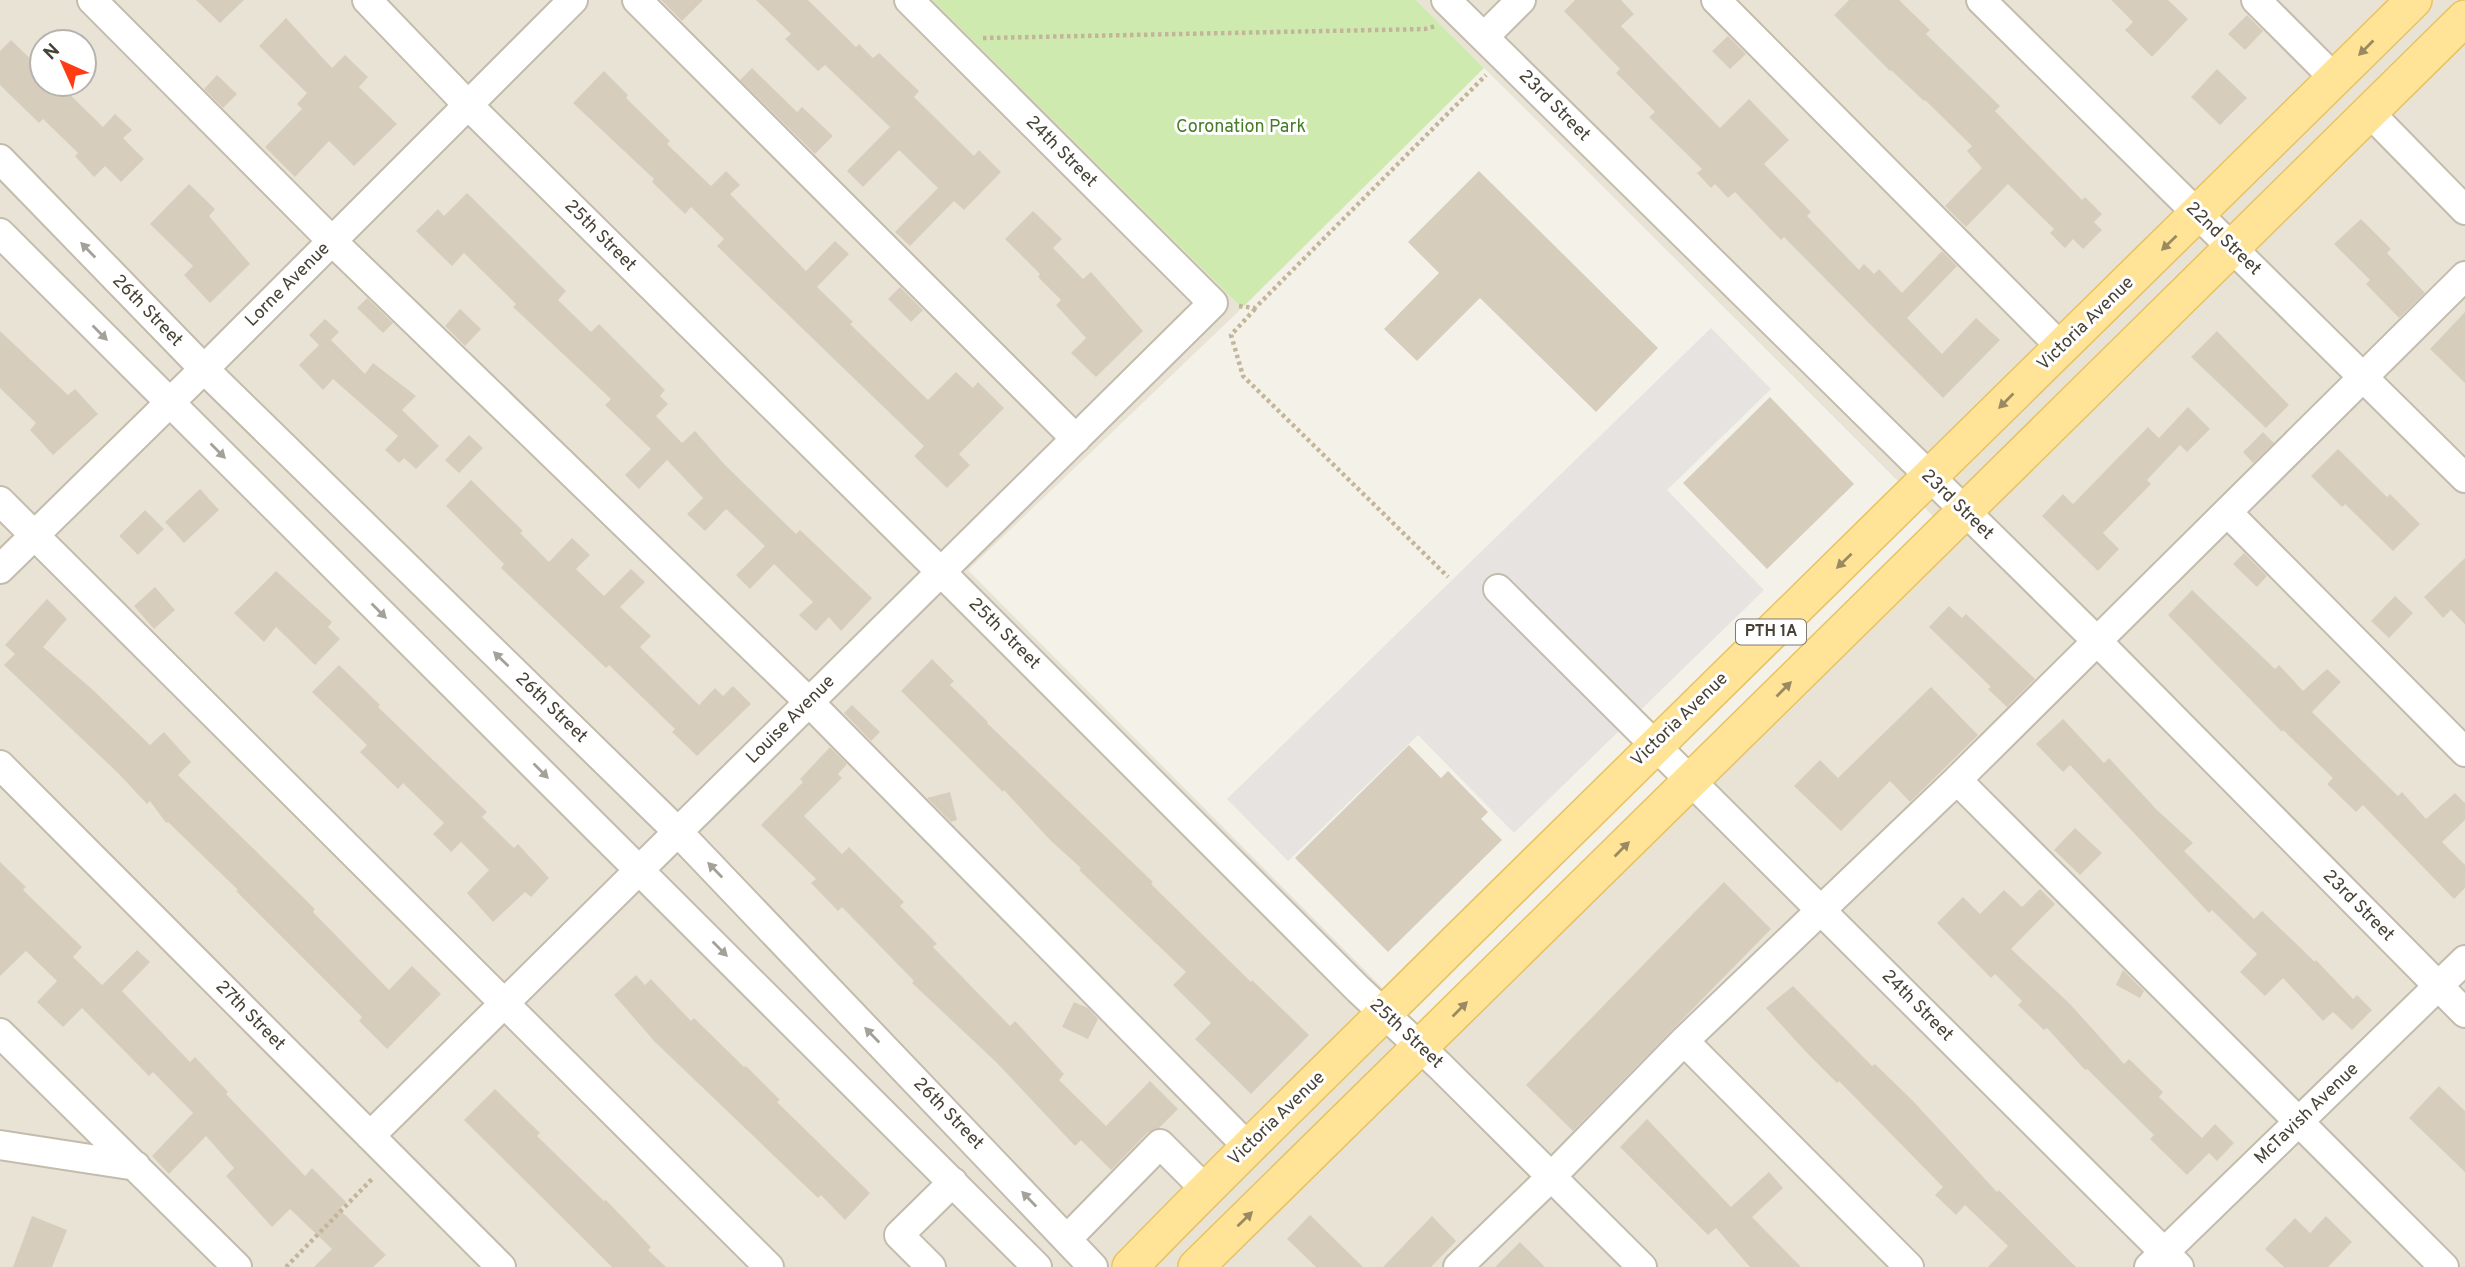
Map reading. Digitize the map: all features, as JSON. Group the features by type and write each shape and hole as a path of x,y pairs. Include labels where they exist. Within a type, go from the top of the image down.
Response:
{"main road":[{"name":"Victoria Avenue","path":"1130,1267 1205,1189 2414,0"},
{"name":"PTH 1A","path":"1196,1267 2465,18"}],"street":[{"path":"92,0 332,241 809,702 1248,1147"},
{"name":"25th Street","path":"367,0 467,104 1642,1267"},
{"name":"Lorne Avenue","path":"0,569 573,0"},
{"path":"637,0 1076,439"},
{"name":"24th Street","path":"909,0 1213,303"},
{"path":"1484,37 1521,0"},
{"path":"1716,0 2061,347"},
{"name":"22nd Street","path":"1981,0 2465,478"},
{"path":"2256,0 2335,79"},
{"name":"23rd Street","path":"1454,8 2097,642 2465,1013"},
{"path":"2369,112 2465,210"},
{"name":"26th Street","path":"0,159 204,369 678,832 1093,1267"},
{"path":"0,233 1037,1267"},
{"path":"1458,1267 1551,1177 1684,1041 1958,780 2465,276"},
{"name":"Louise Avenue","path":"370,1136 1213,303"},
{"path":"0,500 769,1267"},
{"path":"2228,512 2465,752"},
{"name":"24th Street","path":"1498,589 1820,911 2164,1262"},
{"name":"27th Street","path":"0,765 501,1267"},
{"path":"1958,780 2444,1267"},
{"name":"McTavish Avenue","path":"2164,1262 2299,1122 2465,960"},
{"path":"0,1032 237,1267"},
{"path":"1684,1041 1909,1267"},
{"path":"1067,1239 1160,1144 1205,1189"},
{"path":"0,1145 136,1166"},
{"path":"931,1267 900,1235 953,1182"}],"path":[{"path":"947,39 1425,29 1454,8"},
{"path":"1448,577 1243,376 1231,335 1504,57"},
{"path":"1213,303 1255,308"},
{"path":"286,1267 392,1159"}],"shaded area":[{"path":"0,0 932,0 1242,308 968,570 1439,1045 1954,537 1416,0 2465,0 2465,1267 0,1267"},
{"path":"1711,328 1771,389 1667,490 1764,590 1514,833 1418,735 1288,861 1227,799"}],"green space":[{"name":"Coronation Park","path":"932,0 1416,0 1484,68 1242,308"}],"building":[{"path":"196,0 244,0 220,23"},
{"path":"661,0 703,0 682,21"},
{"path":"756,0 808,0 856,47 859,44 873,58 879,53 919,91 914,97 974,156 979,150 1001,172 964,210 954,201 910,246 895,232 938,188 899,150 863,187 847,171 890,127 825,65 818,71 785,39 791,34"},
{"path":"1575,0 1621,0 1634,14 1621,26 1720,128 1749,99 1789,140 1764,164 1811,212 1807,216 1859,270 1864,264 1874,274 1879,269 1902,293 1942,251 1957,266 1907,318 1942,354 1976,318 2000,340 1943,398 1784,237 1781,240 1735,192 1728,198 1715,184 1711,188 1697,173 1702,169 1649,117 1655,112 1616,73 1620,69 1564,11"},
{"path":"1849,0 1899,0 1930,30 1926,34 2000,106 1995,111 2082,200 2085,197 2102,214 2094,222 2102,230 2083,249 2073,239 2065,248 2050,233 2054,229 2008,184 1966,227 1945,206 1982,168 1967,151 1972,146 1834,15"},
{"path":"2111,0 2168,0 2188,19 2152,57 2125,30 2133,22"},
{"path":"2247,15 2263,31 2245,50 2228,34"},
{"path":"286,18 332,68 345,55 368,77 359,87 397,124 354,166 329,141 295,177 265,147 302,109 297,104 307,93 259,46"},
{"path":"1728,36 1746,54 1730,69 1712,51"},
{"path":"11,40 28,56 28,98 73,98 103,127 115,114 132,130 123,138 144,159 121,182 105,166 94,177 75,156 78,153 43,119 39,123 0,85 0,51"},
{"path":"752,68 797,112 802,107 833,136 815,154 740,80"},
{"path":"2217,69 2247,98 2220,125 2191,97"},
{"path":"604,71 628,95 626,98 670,141 667,144 711,186 726,171 740,185 730,194 806,271 835,241 849,254 817,287 853,322 850,324 928,400 956,372 973,388 978,382 1004,408 959,454 970,465 947,488 914,456 924,446 717,246 724,239 691,207 685,214 652,182 654,179 573,103"},
{"path":"217,75 237,94 223,108 204,89"},
{"path":"1479,171 1658,348 1596,412 1480,298 1417,361 1384,329 1439,273 1408,242"},
{"path":"189,184 215,209 209,216 250,264 210,303 184,275 193,266 150,224"},
{"path":"467,193 566,291 558,300 591,332 599,324 665,390 660,396 668,404 656,416 682,443 695,431 724,464 796,534 800,530 872,598 841,631 829,617 816,631 799,615 813,602 774,564 750,589 736,575 765,546 726,509 705,531 687,514 703,498 667,460 639,489 625,475 651,449 605,405 611,399 513,307 516,304 464,253 452,266 416,231 438,209 444,216"},
{"path":"1033,211 1062,239 1053,248 1083,279 1091,272 1143,331 1096,377 1071,353 1086,338 1056,305 1061,300 1038,277 1040,274 1005,239"},
{"path":"2361,219 2391,249 2387,253 2425,293 2399,318 2366,284 2370,280 2334,244"},
{"path":"900,287 923,310 911,322 888,299"},
{"path":"367,298 393,323 383,333 357,308"},
{"path":"460,309 481,329 465,346 445,326"},
{"path":"2465,312 2465,383 2430,349"},
{"path":"325,319 339,332 331,340 365,374 373,363 416,396 402,410 439,446 416,469 404,458 399,463 385,450 398,436 333,379 323,390 299,365 319,345 309,335"},
{"path":"0,331 68,395 75,389 98,414 53,455 30,430 36,423 0,388"},
{"path":"2217,331 2289,405 2266,428 2191,357"},
{"path":"1770,397 1854,484 1767,569 1683,483"},
{"path":"2188,407 2210,429 2187,452 2180,445 2147,480 2151,484 2103,533 2119,549 2098,571 2042,516 2063,494 2073,504 2148,427 2159,438"},
{"path":"2263,432 2274,443 2253,463 2243,452"},
{"path":"469,435 483,448 459,473 445,460"},
{"path":"2338,449 2387,497 2390,494 2420,524 2393,551 2345,504 2342,507 2311,476"},
{"path":"471,480 523,531 520,533 549,562 572,538 590,555 576,569 604,596 631,569 645,582 620,607 651,636 640,647 699,705 715,688 723,696 733,686 751,704 697,756 672,732 675,729 609,665 606,668 501,568 504,564 446,506"},
{"path":"200,489 219,510 184,543 165,522"},
{"path":"145,510 164,529 138,555 119,536"},
{"path":"2244,553 2267,576 2257,587 2233,564"},
{"path":"2465,558 2465,624 2451,610 2443,618 2424,597"},
{"path":"276,571 332,622 328,627 340,639 315,665 276,627 264,642 234,613"},
{"path":"155,587 175,610 154,629 134,606"},
{"path":"2192,590 2275,669 2279,665 2303,691 2327,669 2341,682 2312,712 2398,796 2402,792 2426,819 2455,793 2465,803 2465,820 2442,842 2465,865 2465,888 2454,899 2363,805 2356,812 2327,784 2333,778 2283,730 2282,732 2168,615"},
{"path":"2395,596 2413,613 2389,638 2371,621"},
{"path":"47,599 67,619 43,647 150,745 164,732 191,762 178,775 315,909 313,912 389,990 412,966 441,994 387,1049 359,1021 362,1017 236,891 238,890 166,823 150,801 147,804 4,665 15,654 5,645"},
{"path":"1949,606 1962,618 1966,614 2035,679 2007,707 1988,689 1991,687 1929,627"},
{"path":"932,659 954,681 950,685 987,723 1153,882 1151,884 1251,982 1252,980 1309,1035 1251,1094 1195,1039 1211,1023 1173,985 1186,972 1079,870 1081,868 1051,841 1004,790 1003,792 901,691"},
{"path":"339,665 380,705 378,707 487,812 482,817 514,848 518,844 549,878 531,897 525,892 493,922 467,893 489,870 461,842 451,852 433,834 444,823 403,783 398,789 360,752 367,745 312,692"},
{"path":"1931,687 1978,735 1910,802 1890,781 1841,831 1794,786 1820,760 1838,778"},
{"path":"852,705 880,732 871,741 844,713"},
{"path":"2063,719 2104,763 2109,758 2157,810 2193,843 2184,851 2254,919 2262,911 2315,962 2316,960 2353,999 2357,995 2372,1010 2352,1030 2333,1012 2323,1021 2283,978 2265,996 2240,972 2257,954 2212,910 2209,913 2070,765 2063,772 2036,744"},
{"path":"1409,745 1441,778 1448,771 1488,812 1481,819 1502,840 1388,952 1295,858"},
{"path":"830,747 847,764 838,774 842,778 804,816 842,854 849,847 904,902 900,906 937,944 933,947 1010,1026 1015,1021 1064,1074 1059,1080 1106,1126 1150,1081 1178,1109 1159,1128 1148,1132 1111,1170 1081,1140 1075,1146 997,1063 912,983 914,981 842,907 838,911 811,883 816,879 761,825 803,782 800,779"},
{"path":"950,792 957,820 951,822 927,798"},
{"path":"2075,828 2102,853 2080,875 2054,850"},
{"path":"0,862 26,887 23,890 82,947 73,957 102,985 137,950 150,962 122,991 190,1062 195,1057 228,1092 226,1094 305,1176 312,1168 346,1202 339,1209 386,1255 373,1267 314,1267 332,1249 290,1209 272,1227 226,1176 234,1168 206,1136 169,1174 152,1156 193,1113 153,1072 149,1076 82,1008 63,1027 37,1002 57,981 26,951 0,976"},
{"path":"1724,882 1771,929 1573,1131 1526,1085"},
{"path":"2040,889 2055,904 2011,949 2070,1004 2124,1064 2129,1059 2163,1092 2159,1097 2202,1138 2215,1124 2234,1143 2217,1161 2209,1153 2187,1175 2150,1139 2154,1135 2085,1070 2047,1028 2044,1030 2018,1005 2022,1001 1995,974 1991,978 1937,923 1963,897 1980,914 2004,890 2022,907"},
{"path":"2123,970 2144,991 2140,998 2116,985"},
{"path":"636,975 645,985 651,979 691,1021 694,1018 746,1066 780,1100 777,1102 870,1193 845,1220 821,1195 818,1198 655,1042 614,995"},
{"path":"1793,986 1872,1066 1875,1064 1913,1101 1997,1192 1999,1190 2076,1267 1988,1267 2008,1246 1965,1205 1956,1215 1935,1195 1943,1187 1839,1081 1837,1083 1806,1052 1766,1008"},
{"path":"1074,1002 1088,1008 1098,1019 1088,1039 1062,1027"},
{"path":"2439,1086 2465,1111 2465,1172 2409,1118"},
{"path":"495,1089 540,1133 537,1136 606,1200 651,1247 648,1250 666,1267 612,1267 464,1120"},
{"path":"1647,1119 1731,1207 1769,1172 1783,1188 1752,1217 1801,1267 1750,1267 1716,1228 1708,1235 1620,1147"},
{"path":"1310,1215 1363,1267 1316,1267 1287,1239"},
{"path":"32,1216 67,1230 52,1267 13,1267"},
{"path":"1432,1216 1456,1241 1431,1267 1383,1267"},
{"path":"2326,1216 2352,1242 2328,1267 2284,1267 2265,1249 2295,1218 2310,1233"},
{"path":"1520,1242 1545,1267 1495,1267"}]}
